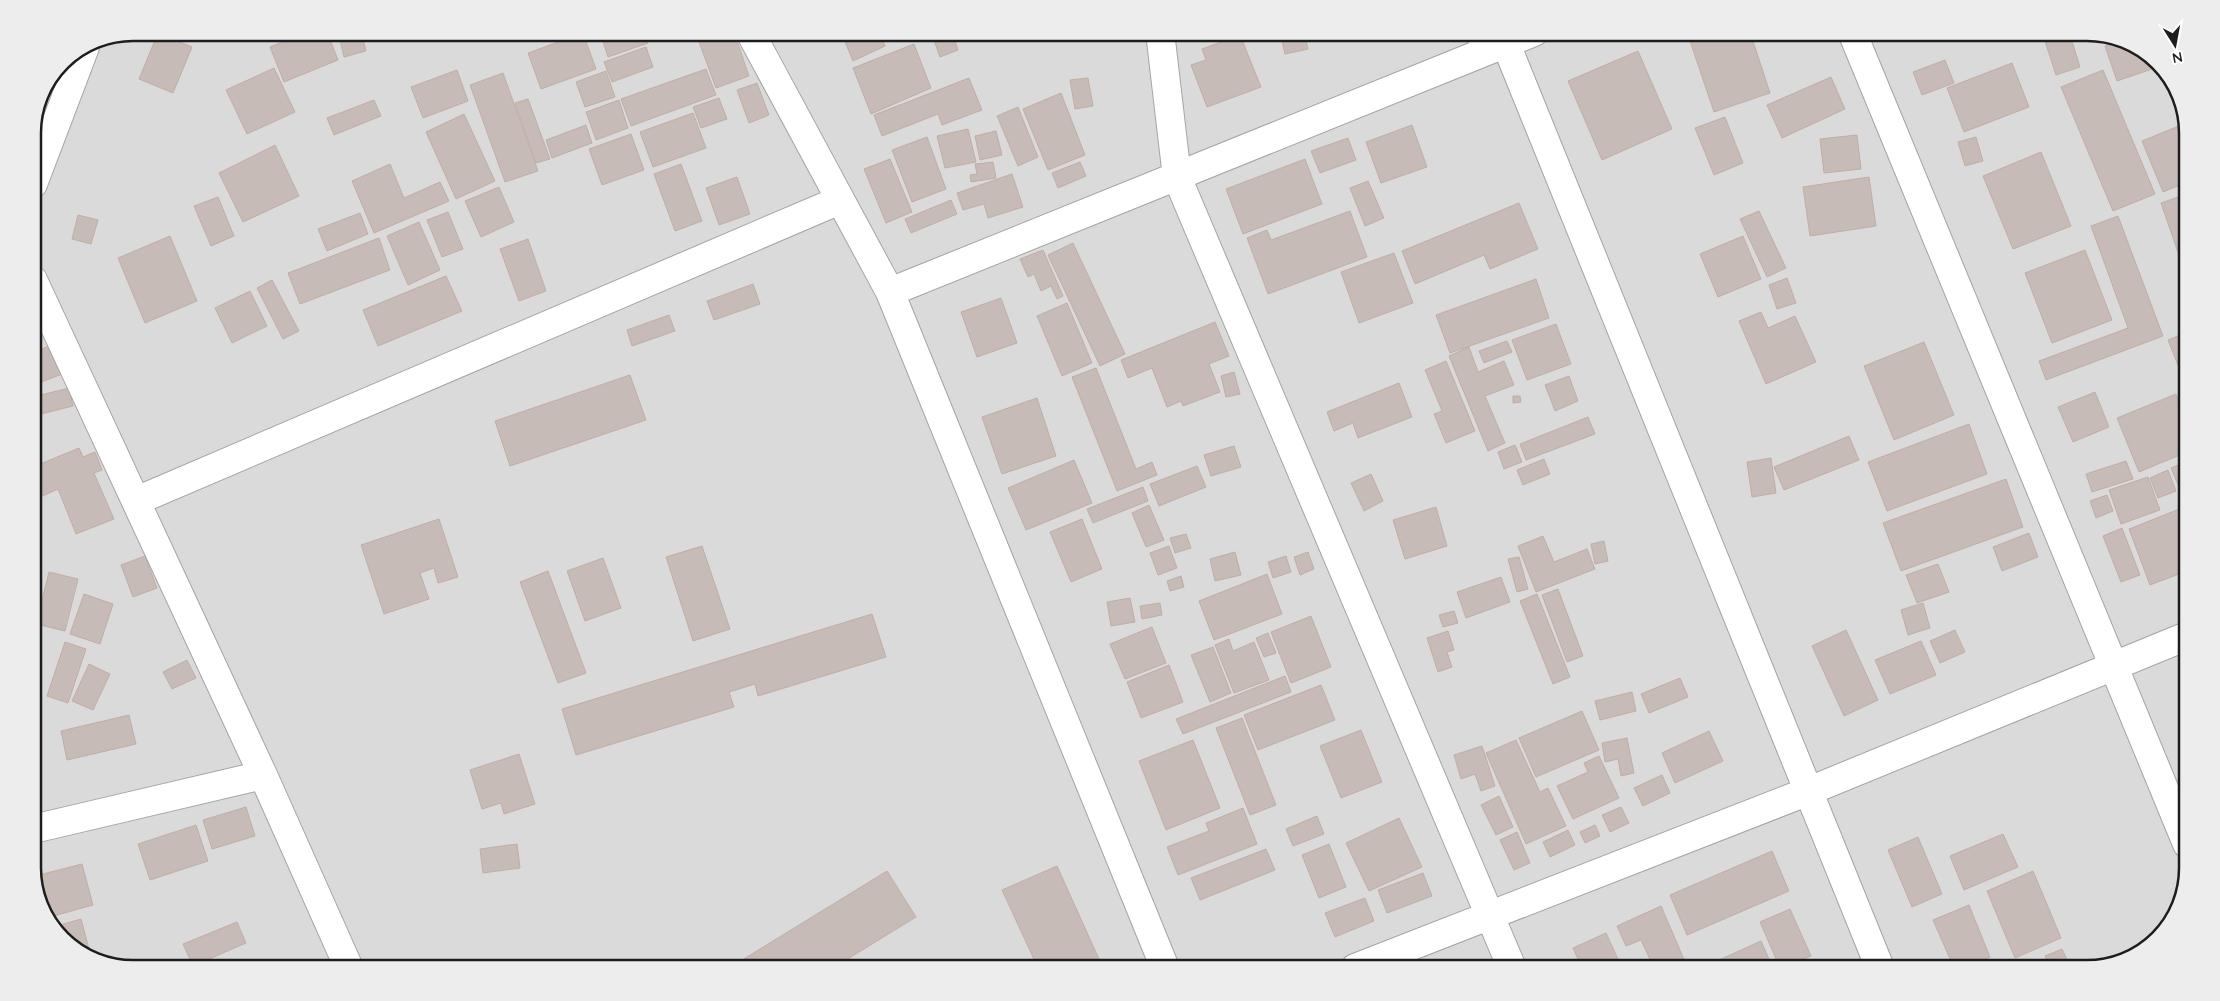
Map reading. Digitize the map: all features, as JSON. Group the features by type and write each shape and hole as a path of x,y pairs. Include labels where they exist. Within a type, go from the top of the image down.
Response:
{"street":[{"path":"755,41 890,292 1162,960"},
{"path":"1161,41 1178,177 1509,960"},
{"path":"1499,41 1506,44 1877,960"},
{"path":"890,292 1513,41"},
{"path":"1856,41 2179,822"},
{"path":"41,163 81,58"},
{"path":"136,501 840,200"},
{"path":"41,297 263,776 345,960"},
{"path":"1376,960 1492,917 1809,791 2179,639"},
{"path":"41,827 263,776"}],"shaded area":[{"path":"133,41 2087,41 2111,44 2122,48 2143,60 2150,67 2150,70 2153,70 2163,82 2174,104 2179,127 2179,868 2176,892 2172,903 2156,928 2138,944 2111,957 2087,960 133,960 109,957 98,953 73,937 57,919 46,897 41,874 41,127 48,98 60,77 77,60 109,44"}],"building":[{"path":"155,41 177,41 192,47 173,93 139,79"},
{"path":"284,41 331,41 338,60 284,82 270,47"},
{"path":"340,41 363,41 366,51 344,57"},
{"path":"561,41 586,41 596,69 541,89 528,53"},
{"path":"603,41 647,41 648,43 608,57"},
{"path":"737,41 749,76 716,88 699,42"},
{"path":"845,41 883,41 885,46 853,61"},
{"path":"934,41 955,41 958,50 940,57"},
{"path":"1224,41 1242,41 1261,87 1207,107 1191,65 1206,60 1202,49"},
{"path":"1282,41 1306,41 1308,49 1285,54"},
{"path":"1690,41 1753,41 1770,93 1714,112"},
{"path":"2045,41 2072,41 2080,67 2056,75"},
{"path":"914,44 931,88 871,114 853,68"},
{"path":"2111,44 2133,54 2150,67 2150,70 2117,81 2105,46"},
{"path":"646,47 653,67 612,82 604,62"},
{"path":"1638,51 1672,129 1602,160 1568,81"},
{"path":"1945,60 1954,83 1922,95 1913,72"},
{"path":"2012,63 2029,107 1964,132 1947,88"},
{"path":"274,68 295,112 247,134 226,90"},
{"path":"706,69 716,95 631,126 621,99"},
{"path":"457,70 468,101 423,118 411,87"},
{"path":"2103,70 2155,194 2113,211 2061,87"},
{"path":"606,71 615,97 585,107 576,82"},
{"path":"503,73 538,171 505,182 470,85"},
{"path":"1831,77 1845,109 1782,138 1767,105"},
{"path":"969,78 982,110 942,125 938,114 882,136 874,115"},
{"path":"1088,78 1093,106 1075,109 1070,80"},
{"path":"757,83 769,115 749,123 737,90"},
{"path":"1061,93 1085,155 1048,170 1023,109"},
{"path":"719,98 727,119 701,128 693,107"},
{"path":"528,99 550,159 536,163 515,103"},
{"path":"374,100 381,116 334,135 327,118"},
{"path":"619,100 628,128 596,140 586,112"},
{"path":"1018,107 1038,157 1018,166 997,116"},
{"path":"693,113 706,148 653,167 640,132"},
{"path":"464,114 495,181 456,199 426,132"},
{"path":"1725,117 1743,163 1714,175 1695,128"},
{"path":"586,125 592,143 552,158 546,140"},
{"path":"1412,125 1427,167 1381,183 1366,142"},
{"path":"2179,126 2179,185 2163,192 2142,141"},
{"path":"968,129 976,162 945,168 937,136"},
{"path":"996,131 1002,155 980,160 975,136"},
{"path":"631,134 644,170 602,185 589,149"},
{"path":"1857,135 1861,169 1824,173 1820,139"},
{"path":"927,137 946,189 912,202 892,150"},
{"path":"1976,137 1983,161 1965,166 1958,142"},
{"path":"1348,138 1356,160 1320,173 1311,151"},
{"path":"275,145 299,196 243,222 219,173"},
{"path":"2041,152 2071,226 2013,249 1983,176"},
{"path":"890,159 912,212 886,223 864,169"},
{"path":"1305,159 1322,204 1243,234 1226,189"},
{"path":"993,162 996,178 971,182 970,175 977,174 975,164"},
{"path":"1080,162 1086,176 1058,188 1052,173"},
{"path":"390,164 404,198 440,182 449,201 374,233 352,181"},
{"path":"681,164 702,221 675,231 654,174"},
{"path":"1012,174 1023,207 988,218 984,204 963,210 957,193"},
{"path":"737,177 750,214 719,225 706,188"},
{"path":"1869,177 1876,226 1810,236 1803,187"},
{"path":"1368,181 1384,218 1365,226 1350,188"},
{"path":"499,187 514,222 481,237 465,201"},
{"path":"218,197 234,236 211,246 194,206"},
{"path":"2179,197 2179,255 2161,203"},
{"path":"951,200 957,214 911,233 905,219"},
{"path":"1519,203 1538,249 1490,269 1484,255 1415,284 1402,251"},
{"path":"1350,211 1367,257 1268,294 1247,238 1267,230 1271,240"},
{"path":"1759,211 1786,268 1767,277 1740,219"},
{"path":"448,212 463,249 442,257 427,220"},
{"path":"360,213 368,234 327,251 318,229"},
{"path":"78,215 98,220 91,244 72,239"},
{"path":"2118,216 2163,336 2046,380 2039,361 2128,328 2091,226"},
{"path":"419,222 440,270 408,285 387,236"},
{"path":"170,236 197,301 145,323 118,258"},
{"path":"1743,236 1761,279 1718,297 1700,254"},
{"path":"379,238 390,270 300,304 288,273"},
{"path":"528,239 546,291 519,301 500,249"},
{"path":"1073,243 1125,354 1100,366 1048,255"},
{"path":"1043,250 1063,296 1057,299 1051,286 1041,291 1034,274 1028,277 1020,259"},
{"path":"2085,250 2112,320 2052,343 2025,273"},
{"path":"1394,253 1413,303 1359,323 1341,272"},
{"path":"446,276 462,311 378,346 363,310"},
{"path":"1787,278 1796,303 1777,309 1769,285"},
{"path":"1536,279 1549,318 1450,353 1436,315"},
{"path":"272,280 299,331 283,339 257,288"},
{"path":"753,284 760,304 714,320 707,301"},
{"path":"250,291 267,326 232,343 215,308"},
{"path":"1001,298 1017,343 977,357 961,312"},
{"path":"1067,303 1092,363 1062,376 1037,316"},
{"path":"1761,312 1768,328 1795,316 1816,362 1766,384 1739,321"},
{"path":"669,315 675,331 632,346 627,330"},
{"path":"1215,322 1229,356 1209,364 1220,392 1183,406 1181,401 1167,407 1152,368 1128,378 1121,360"},
{"path":"1556,324 1571,364 1527,380 1512,340"},
{"path":"2179,335 2179,368 2168,340"},
{"path":"1507,341 1512,352 1484,363 1479,351"},
{"path":"1924,342 1954,415 1894,440 1864,366"},
{"path":"53,344 65,373 41,382 41,349"},
{"path":"1469,347 1478,372 1504,361 1514,385 1485,396 1505,443 1488,451 1449,356"},
{"path":"1446,361 1475,431 1446,443 1434,414 1442,411 1425,370"},
{"path":"1096,368 1136,469 1152,462 1157,475 1117,491 1072,377"},
{"path":"1234,372 1240,394 1226,397 1221,376"},
{"path":"630,375 646,420 510,466 495,421"},
{"path":"1569,376 1578,401 1555,411 1545,385"},
{"path":"1399,383 1412,417 1358,438 1353,423 1334,431 1327,412"},
{"path":"69,388 73,406 41,414 41,395"},
{"path":"2095,392 2109,427 2073,442 2058,407"},
{"path":"2176,394 2179,402 2179,455 2139,472 2117,418"},
{"path":"1513,396 1520,396 1521,402 1513,403"},
{"path":"1037,398 1056,456 1002,474 982,417"},
{"path":"1588,417 1595,434 1526,460 1520,444"},
{"path":"1969,424 1987,474 1887,511 1868,462"},
{"path":"1849,436 1859,460 1784,490 1774,467"},
{"path":"1515,445 1522,462 1504,469 1498,452"},
{"path":"1234,446 1241,467 1211,476 1204,455"},
{"path":"79,448 83,457 95,452 102,470 94,473 114,519 76,534 58,489 41,497 41,464"},
{"path":"1771,458 1776,493 1752,497 1747,462"},
{"path":"1544,459 1550,474 1523,485 1517,470"},
{"path":"1074,460 1092,503 1026,530 1008,488"},
{"path":"2126,461 2133,479 2092,492 2086,474"},
{"path":"2179,464 2179,487 2171,468"},
{"path":"1197,466 1206,487 1159,506 1150,484"},
{"path":"2168,470 2176,491 2158,498 2150,478"},
{"path":"1371,474 1383,501 1364,511 1351,483"},
{"path":"2148,477 2160,510 2121,524 2109,490"},
{"path":"2006,479 2023,527 1901,571 1883,523"},
{"path":"1143,487 1148,501 1093,523 1087,509"},
{"path":"2107,495 2113,511 2096,518 2090,501"},
{"path":"1149,505 1164,540 1146,547 1132,513"},
{"path":"1436,507 1447,546 1405,559 1393,520"},
{"path":"2179,509 2179,574 2150,585 2129,529"},
{"path":"439,519 458,577 438,583 434,568 420,573 429,599 384,614 361,545"},
{"path":"1082,519 1102,569 1071,582 1050,532"},
{"path":"2122,528 2140,575 2121,582 2103,536"},
{"path":"2029,533 2038,557 2002,571 1993,547"},
{"path":"1186,534 1191,548 1175,553 1170,538"},
{"path":"1543,536 1554,562 1587,549 1595,569 1536,592 1518,546"},
{"path":"1604,541 1608,561 1595,564 1591,544"},
{"path":"702,546 730,629 693,641 666,557"},
{"path":"1169,546 1177,568 1158,575 1150,553"},
{"path":"1235,552 1241,575 1215,581 1210,559"},
{"path":"1308,552 1314,569 1300,575 1294,557"},
{"path":"145,556 157,588 133,597 121,565"},
{"path":"1286,556 1291,572 1273,578 1268,562"},
{"path":"1519,557 1528,589 1517,592 1508,559"},
{"path":"603,558 621,608 585,621 567,571"},
{"path":"1938,564 1949,592 1917,603 1906,575"},
{"path":"548,571 586,673 558,683 520,582"},
{"path":"49,572 78,579 65,631 41,625 41,604"},
{"path":"1267,574 1282,614 1214,640 1199,601"},
{"path":"1181,576 1184,587 1170,591 1167,581"},
{"path":"1501,577 1510,602 1466,618 1457,592"},
{"path":"1558,589 1583,656 1567,662 1542,595"},
{"path":"84,594 113,604 100,644 70,634"},
{"path":"1537,594 1570,677 1553,684 1520,601"},
{"path":"1130,598 1135,622 1111,626 1107,602"},
{"path":"1160,603 1162,615 1142,619 1140,606"},
{"path":"1923,603 1930,628 1908,635 1901,610"},
{"path":"1454,611 1458,623 1443,627 1439,615"},
{"path":"872,614 886,657 758,696 755,684 729,692 734,707 576,755 562,709"},
{"path":"1311,616 1331,667 1291,683 1271,632"},
{"path":"1152,627 1166,663 1125,679 1110,644"},
{"path":"1846,630 1878,700 1844,716 1812,646"},
{"path":"1955,630 1965,652 1940,663 1930,641"},
{"path":"1448,631 1454,650 1447,652 1452,667 1438,672 1427,638"},
{"path":"1268,633 1276,653 1264,657 1256,638"},
{"path":"1229,639 1233,651 1254,642 1269,680 1234,693 1215,645"},
{"path":"1921,641 1936,675 1890,694 1875,660"},
{"path":"65,642 86,649 68,703 47,696"},
{"path":"1213,647 1231,693 1210,702 1191,655"},
{"path":"187,660 196,678 172,689 163,672"},
{"path":"89,664 110,674 93,710 72,701"},
{"path":"1169,665 1183,702 1141,718 1127,682"},
{"path":"1285,676 1291,692 1183,734 1176,719"},
{"path":"1680,678 1688,697 1649,713 1641,694"},
{"path":"1321,685 1335,720 1258,750 1244,715"},
{"path":"1632,692 1636,711 1600,720 1595,701"},
{"path":"1582,711 1599,750 1536,777 1519,738"},
{"path":"129,715 136,744 67,760 61,731"},
{"path":"1242,718 1276,805 1250,815 1216,728"},
{"path":"1361,730 1382,782 1341,798 1320,746"},
{"path":"1709,731 1723,761 1675,783 1662,753"},
{"path":"1627,738 1634,773 1621,776 1618,759 1605,762 1602,743"},
{"path":"1193,740 1220,808 1166,830 1139,761"},
{"path":"1516,740 1540,792 1548,788 1566,826 1526,844 1486,753"},
{"path":"1482,746 1495,786 1481,791 1475,774 1461,779 1454,755"},
{"path":"519,754 535,804 504,814 501,803 482,809 470,770"},
{"path":"1599,756 1619,798 1573,819 1557,786 1588,772 1584,763"},
{"path":"1662,775 1670,793 1643,806 1634,788"},
{"path":"1499,796 1513,827 1496,835 1481,805"},
{"path":"246,807 255,836 212,849 203,820"},
{"path":"1621,807 1629,823 1610,832 1602,815"},
{"path":"1243,808 1257,844 1178,875 1167,847 1209,831 1206,823"},
{"path":"1317,816 1324,834 1293,846 1286,829"},
{"path":"1399,818 1422,867 1369,891 1346,843"},
{"path":"196,825 208,861 150,880 138,844"},
{"path":"1595,825 1600,836 1585,843 1580,832"},
{"path":"1568,830 1575,845 1550,857 1543,842"},
{"path":"1517,832 1530,863 1514,870 1500,840"},
{"path":"2003,834 2018,867 1964,890 1950,856"},
{"path":"1918,837 1942,894 1912,907 1888,850"},
{"path":"517,844 520,868 483,873 480,849"},
{"path":"1329,844 1346,887 1319,898 1302,855"},
{"path":"1266,849 1275,870 1200,900 1191,878"},
{"path":"1772,851 1789,891 1687,935 1670,895"},
{"path":"82,864 93,905 55,916 46,897 41,874"},
{"path":"1057,866 1099,960 1034,960 1002,890"},
{"path":"887,871 916,917 846,960 742,960"},
{"path":"2033,871 2061,938 2015,958 1987,891"},
{"path":"1423,873 1432,896 1387,913 1378,890"},
{"path":"1365,898 1374,921 1335,937 1325,913"},
{"path":"1969,905 1990,957 1982,960 1950,960 1933,920"},
{"path":"1661,906 1684,960 1650,960 1641,940 1626,946 1617,926"},
{"path":"1790,909 1811,956 1801,960 1777,960 1760,922"},
{"path":"81,919 89,948 73,937 61,925"},
{"path":"237,922 246,943 207,960 190,960 183,944"},
{"path":"1606,933 1618,960 1578,960 1573,948"},
{"path":"1761,941 1769,960 1719,960"},
{"path":"2062,949 2067,960 2047,960 2045,956"}]}
